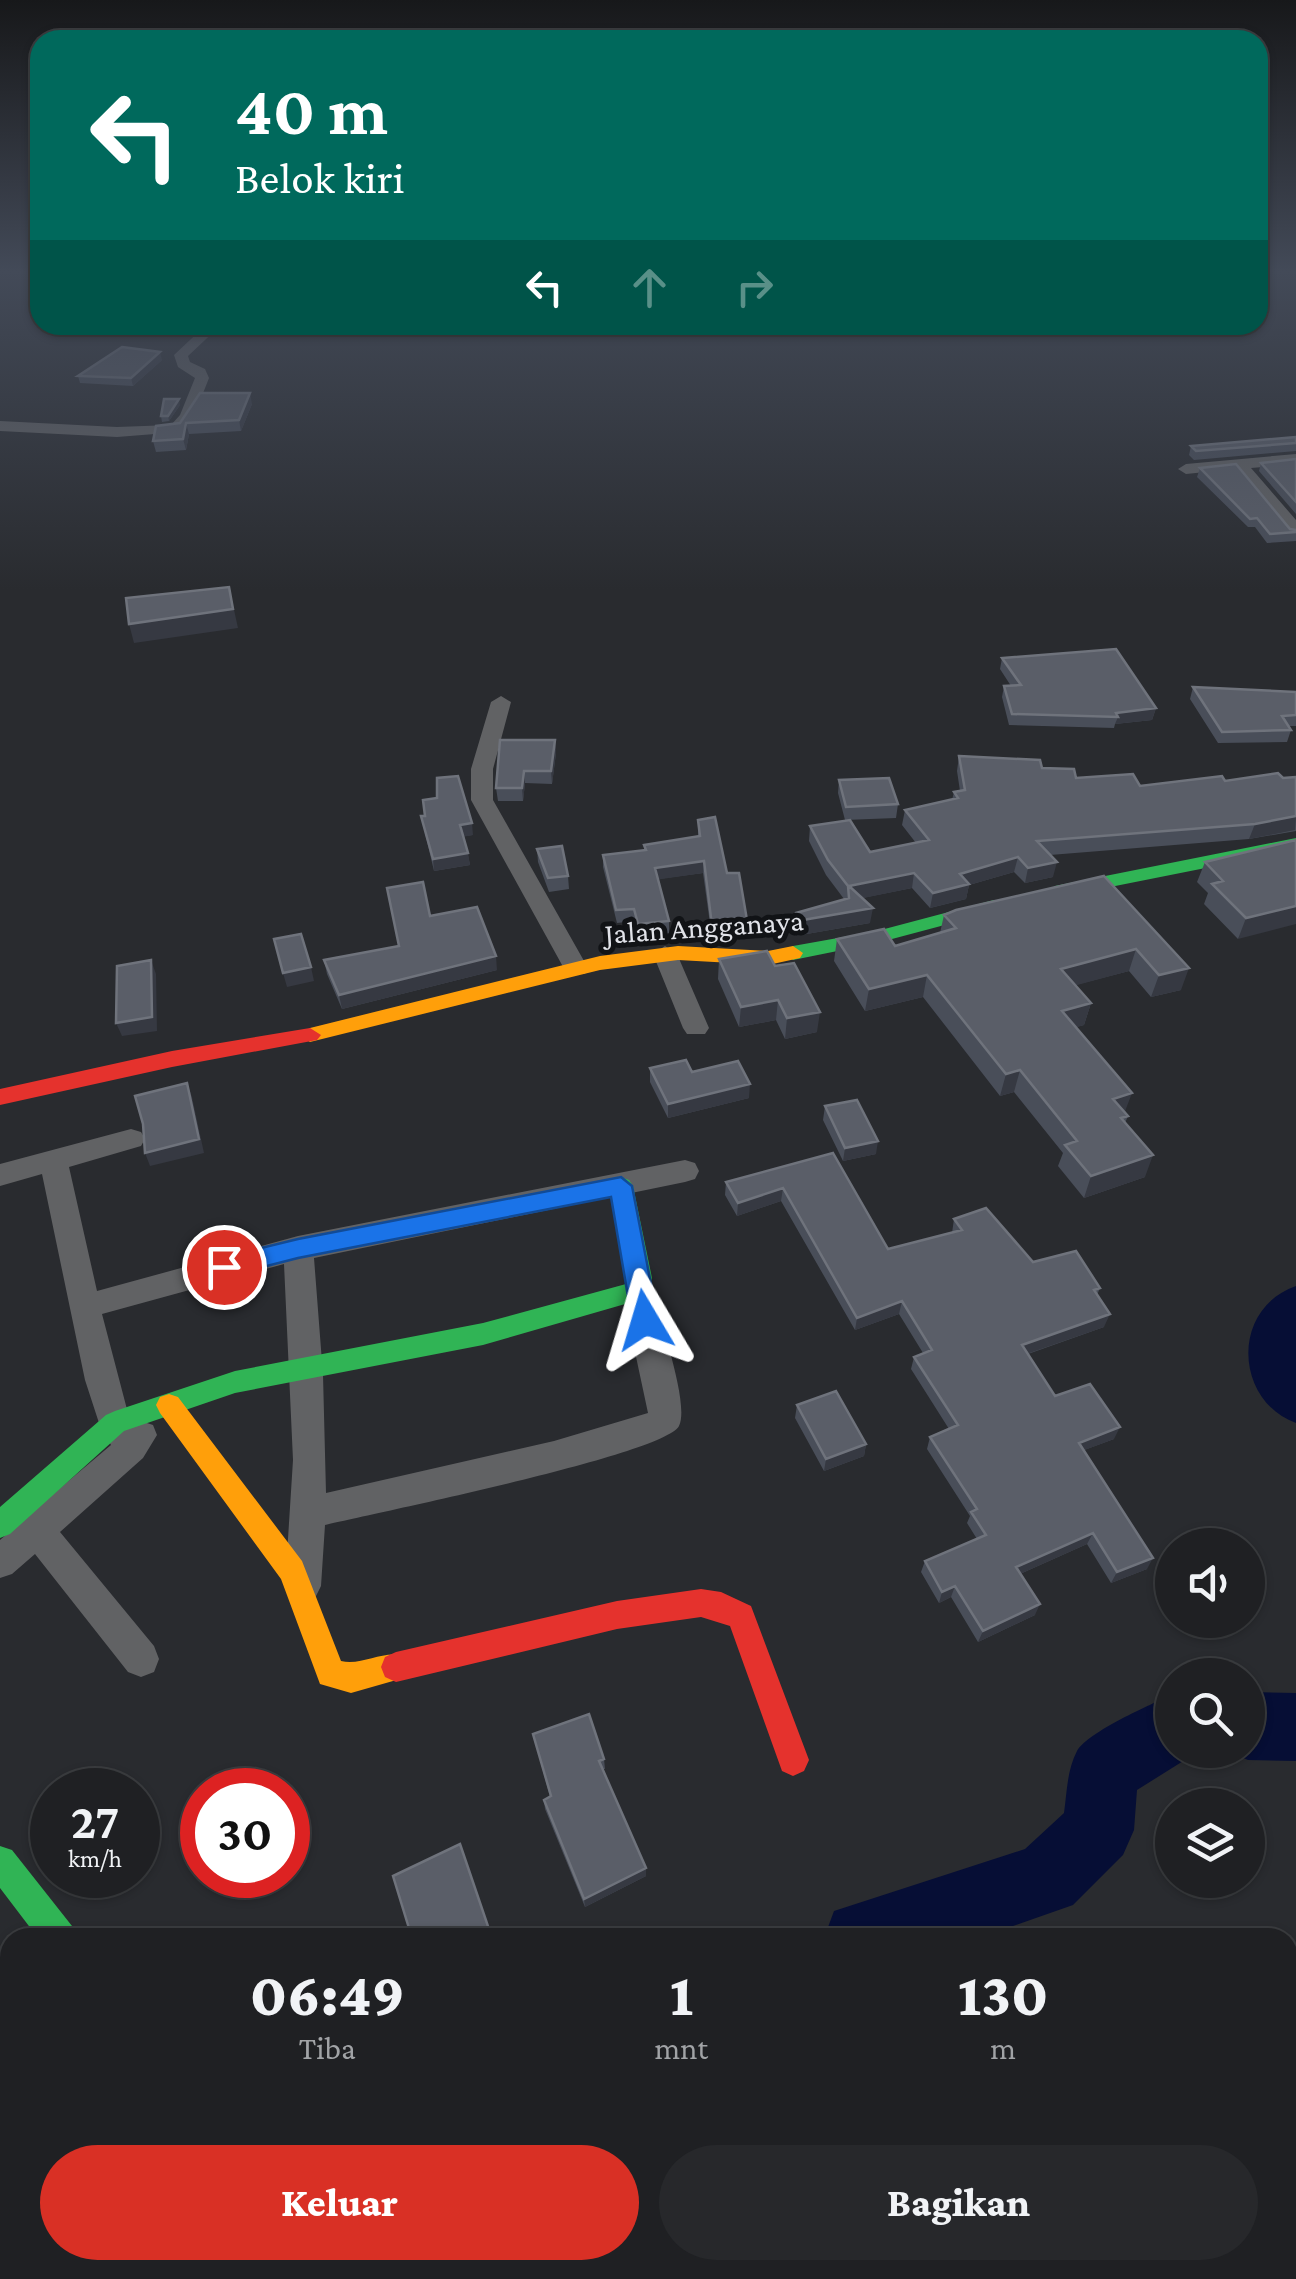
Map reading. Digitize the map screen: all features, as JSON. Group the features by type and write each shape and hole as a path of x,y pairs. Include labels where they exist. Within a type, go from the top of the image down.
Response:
{"street":[{"path":"0,426 116,432 175,428 188,416 202,377"},
{"path":"1186,469 1296,459"},
{"path":"1240,465 1296,531"},
{"path":"1212,467 1259,490"},
{"path":"501,702 482,769 482,800 576,968"},
{"name":"Jalan Angganaya","path":"0,1096 172,1059 343,1029 576,968 665,954 784,956 877,937 1023,899 1296,844"},
{"path":"665,954 696,1028"},
{"path":"0,1174 132,1139"},
{"path":"53,1160 86,1306 123,1435"},
{"path":"86,1306 151,1285 298,1248 685,1171"},
{"path":"308,1514 572,1451 647,1431 665,1420 664,1394 637,1292 640,1278 621,1186"},
{"path":"298,1248 308,1370 308,1514 302,1595"},
{"path":"141,1660 11,1537 123,1435 164,1407 234,1382 483,1334 637,1292"},
{"path":"164,1407 292,1571 332,1673 352,1678 617,1615 701,1603 721,1606 741,1616 794,1760"},
{"path":"0,1862 52,1928"}],"building":[{"path":"200,393 250,393 239,420 186,423 183,439 153,441 156,426 180,423"},
{"path":"164,399 179,399 168,416 161,416"},
{"path":"1296,437 1296,443 1196,451 1191,446"},
{"path":"1296,459 1296,502 1261,463"},
{"path":"1236,464 1296,532 1270,534 1200,468"},
{"path":"229,587 233,609 129,624 126,598"},
{"path":"1116,649 1156,708 1116,713 1118,717 1012,714 1004,686 1021,685 1002,658"},
{"path":"1193,687 1296,692 1296,715 1282,716 1291,730 1222,732"},
{"path":"500,740 555,740 551,771 524,771 522,788 496,788"},
{"path":"959,756 1040,760 1042,768 1074,769 1076,778 1133,774 1140,786 1278,773 1283,778 1296,777 1296,816 1255,824 1037,841 1057,862 1028,868 1018,857 960,874 969,884 933,893 914,873 849,886 873,908 797,921 796,913 849,898 848,886 810,826 850,820 870,852 929,840 905,810 958,798 954,792 965,790"},
{"path":"458,776 472,823 460,825 468,853 433,859 421,816 425,816 423,800 437,798 437,778"},
{"path":"889,778 898,804 846,807 839,780"},
{"path":"715,817 727,873 739,873 748,926 712,926 704,861 655,868 669,921 638,924 634,909 616,910 603,855 646,850 644,845 700,836 698,820"},
{"path":"1296,840 1296,906 1246,918 1212,884 1223,881 1205,862"},
{"path":"562,846 568,876 548,878 537,849"},
{"path":"1104,876 1189,968 1159,975 1136,949 1061,969 1091,1003 1062,1011 1132,1093 1113,1099 1128,1116 1121,1118 1153,1155 1091,1176 1065,1145 1077,1141 1020,1070 1006,1074 927,975 869,989 837,939 884,929 895,946 956,928 944,915 956,910"},
{"path":"423,882 430,916 477,907 496,956 339,995 324,960 399,946 387,888"},
{"path":"301,934 311,967 283,973 274,939"},
{"path":"767,951 775,966 794,963 820,1012 787,1018 778,1000 741,1007 719,959"},
{"path":"151,960 152,1017 116,1023 117,966"},
{"path":"686,1060 692,1072 738,1061 750,1084 668,1104 650,1068"},
{"path":"187,1083 199,1139 145,1153 143,1124 135,1096"},
{"path":"857,1100 878,1141 845,1148 825,1106"},
{"path":"833,1153 888,1249 962,1230 954,1219 986,1208 1033,1262 1076,1251 1100,1288 1094,1290 1110,1314 1022,1345 1055,1396 1090,1384 1120,1427 1079,1443 1153,1558 1117,1572 1093,1533 1016,1567 1040,1604 983,1631 955,1586 942,1592 925,1561 986,1535 971,1512 977,1509 930,1437 958,1425 914,1357 932,1350 902,1301 857,1318 783,1188 738,1203 726,1182"},
{"path":"836,1391 866,1444 826,1459 797,1405"},
{"path":"589,1714 604,1759 599,1761 646,1868 584,1899 544,1800 551,1796 533,1734"},
{"path":"460,1844 489,1928 409,1928 393,1876"}],"waterway":[{"path":"1296,1309 1279,1328 1275,1347 1281,1374 1296,1398"},
{"path":"1265,1726 1296,1727"},
{"path":"893,1928 1047,1879 1098,1830 1104,1771 1155,1740"}],"traffic: fast":[{"path":"1055,892 1296,844"},
{"path":"793,953 877,937 994,906"},
{"path":"0,1525 115,1423 235,1382 483,1334 637,1291 640,1278 621,1186"},
{"path":"0,1862 52,1928"}],"traffic: slow":[{"path":"310,1035 600,963 678,953 768,958 793,953"},
{"path":"169,1405 292,1571 331,1673 351,1678 396,1667"}],"traffic: jam":[{"path":"0,1097 172,1059 310,1035"},
{"path":"396,1667 617,1615 701,1603 721,1606 741,1616 793,1760"}],"route":[{"path":"224,1267 298,1248 621,1186 645,1320"}]}
